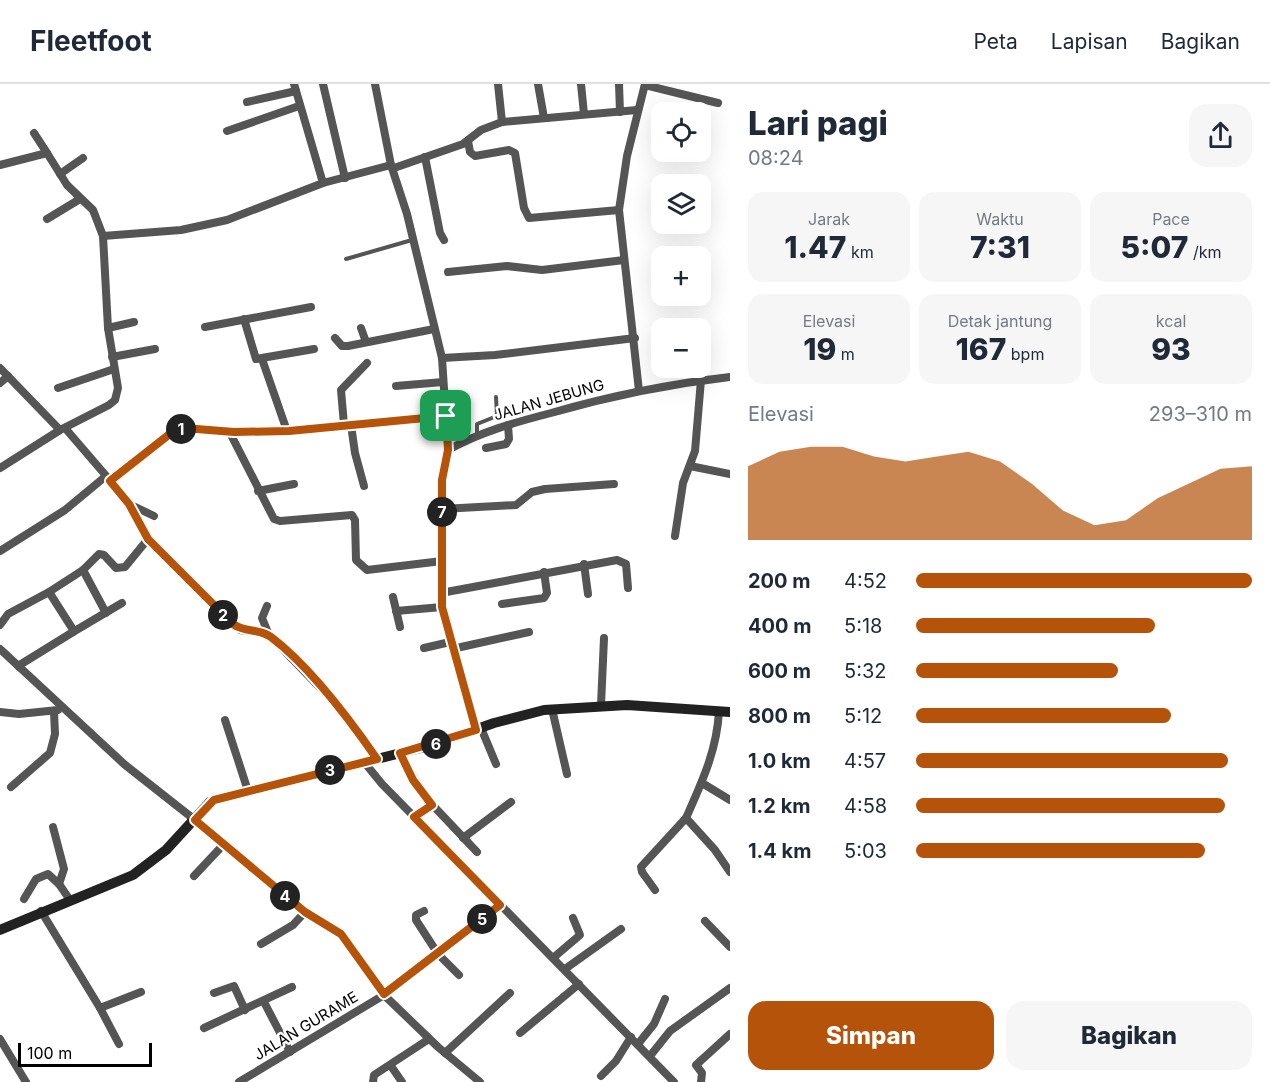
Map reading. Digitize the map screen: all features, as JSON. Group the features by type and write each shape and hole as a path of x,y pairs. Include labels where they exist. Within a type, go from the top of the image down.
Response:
{"street":[{"path":"323,84 345,178"},
{"path":"375,84 393,166 442,358 448,450 443,467 442,607 451,645 478,729 496,764"},
{"path":"498,84 502,122"},
{"path":"538,84 544,118"},
{"path":"581,84 584,114"},
{"path":"619,84 620,112"},
{"path":"639,391 635,338 619,210 622,181 637,110 645,85 718,103"},
{"path":"247,102 295,88 323,183"},
{"path":"227,131 299,106"},
{"path":"103,237 181,230 227,220 323,183 425,157 468,141 481,130 502,122 637,110"},
{"path":"0,468 62,429 115,400 118,388 108,328 103,237 93,210 80,199 60,174 34,133"},
{"path":"468,141 470,152 475,156 509,150 515,153 524,208 529,218 619,210"},
{"path":"0,165 47,153"},
{"path":"425,157 444,240"},
{"path":"60,174 83,158"},
{"path":"47,219 80,199"},
{"path":"448,272 507,266 542,270 624,260"},
{"path":"205,327 311,307"},
{"path":"244,319 253,356 256,359 314,349"},
{"path":"108,328 134,322"},
{"path":"361,328 366,342"},
{"path":"336,338 345,346 434,329"},
{"path":"442,358 495,355 635,338"},
{"path":"112,357 155,349"},
{"path":"262,359 287,431"},
{"path":"364,486 340,390 356,378 367,363"},
{"path":"0,368 108,478 129,504 148,539 233,624 240,630 269,635"},
{"path":"58,388 114,369"},
{"path":"0,383 8,376"},
{"name":"JALAN JEBUNG","path":"448,450 508,425 608,396 730,377"},
{"path":"675,536 678,504 695,451 701,380"},
{"path":"396,386 443,382"},
{"path":"0,551 65,510 177,430 190,428 287,431 446,416"},
{"path":"486,448 506,444 509,439 508,425"},
{"path":"229,431 272,517 280,521 353,516 356,560 367,570 442,561"},
{"path":"690,466 730,474"},
{"path":"258,491 294,484"},
{"path":"442,509 516,505 532,492 545,489 614,484"},
{"path":"129,504 154,516"},
{"path":"0,624 13,611 83,570 97,555 102,554 116,567 125,567 148,539"},
{"path":"441,593 584,564 623,561 626,564 628,588"},
{"path":"584,564 588,594"},
{"path":"83,570 106,613"},
{"path":"502,604 544,598 547,593 544,572"},
{"path":"49,592 73,632"},
{"path":"393,597 400,627"},
{"path":"18,666 122,603"},
{"path":"267,606 262,618 269,635 328,696 377,759"},
{"path":"396,611 442,607"},
{"path":"423,648 529,632"},
{"path":"601,705 604,638"},
{"path":"0,649 124,764 305,912 345,938 384,994 429,1040 480,1082"},
{"path":"0,930 41,911 133,875 166,850 214,800 400,753 528,713 601,705 724,711 717,741 686,818 641,867 655,891"},
{"path":"0,712 54,712 63,708"},
{"path":"552,709 567,774"},
{"path":"11,787 50,753 54,740 54,712"},
{"path":"225,720 248,791"},
{"path":"400,753 413,780 432,805 477,852"},
{"path":"364,762 414,817 674,1082"},
{"path":"702,783 730,800"},
{"path":"463,838 511,801"},
{"path":"414,817 432,805"},
{"path":"686,818 715,849 730,872"},
{"path":"52,827 64,869 59,884"},
{"path":"194,876 224,844"},
{"path":"24,898 40,875 51,875 70,900"},
{"name":"JALAN GURAME","path":"239,1082 384,994 500,905"},
{"path":"41,911 100,1008 119,1044"},
{"path":"423,911 416,915 416,920 438,954 459,975"},
{"path":"261,944 293,925 305,912"},
{"path":"553,958 580,934 573,918"},
{"path":"705,921 730,947"},
{"path":"565,969 621,929"},
{"path":"520,1033 579,984"},
{"path":"214,993 234,986 245,1010"},
{"path":"204,1028 292,987"},
{"path":"650,1056 670,1031 730,988"},
{"path":"100,1008 141,992"},
{"path":"445,1053 510,993"},
{"path":"638,1044 654,1024 665,999"},
{"path":"264,1002 290,1052"},
{"path":"701,1082 702,1072 696,1065 730,1034"},
{"path":"601,1076 615,1061 631,1037"},
{"path":"0,1039 26,1082"},
{"path":"373,1082 374,1075 429,1040"},
{"path":"391,1066 402,1082"}],"lane":[{"path":"346,258 412,240"},
{"path":"477,436 476,425 498,414 496,397"}],"route":[{"path":"446,416 448,450 442,480 442,607 476,730 443,742 400,753 413,780 432,805 414,817 500,905 384,994 350,943 341,934 305,912 195,820 214,800 377,759 362,736 296,660 269,635 258,631 240,630 219,612 148,539 138,526 129,504 110,481 171,433 184,428 274,432 446,416"}]}
